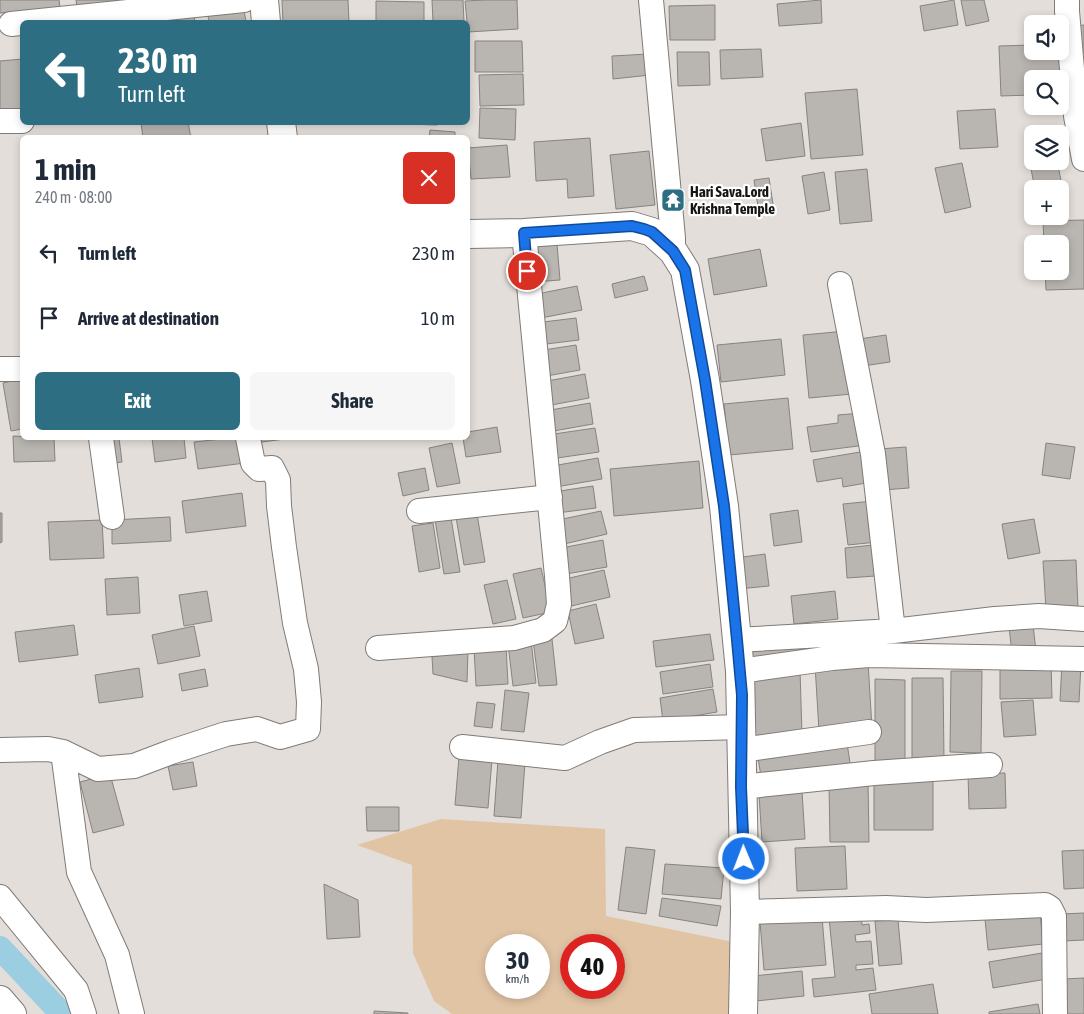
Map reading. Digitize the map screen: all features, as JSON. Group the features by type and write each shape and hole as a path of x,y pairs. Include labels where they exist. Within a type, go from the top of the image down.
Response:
{"street":[{"path":"50,20 244,0"},
{"path":"264,0 266,20"},
{"path":"652,0 673,251"},
{"path":"1067,0 1076,116 1084,159"},
{"path":"11,24 20,23"},
{"path":"0,121 20,121"},
{"path":"470,234 524,233 632,226 652,232 673,251 685,270 705,380 724,506 740,671 745,912 743,1014"},
{"path":"378,648 514,638 543,630 555,621 559,604 524,233"},
{"path":"840,284 873,454 893,631"},
{"path":"0,370 20,369"},
{"path":"101,440 112,518"},
{"path":"0,750 48,749 63,752 98,769 134,766 226,734 256,729 280,737 308,729 309,702 306,670 295,623 279,506 278,480 272,468 259,469 253,463 248,440"},
{"path":"419,511 550,497"},
{"path":"737,640 893,631 1040,616 1084,620"},
{"path":"740,671 832,658 869,655 1084,659"},
{"path":"462,747 565,758 600,742 634,730 742,738 869,732"},
{"path":"63,752 79,872 117,955 132,1014"},
{"path":"741,787 874,773 990,765"},
{"path":"0,897 76,990 84,1014"},
{"path":"745,912 886,908 926,910 1045,905 1050,908 1054,916 1055,1014"},
{"path":"0,1000 12,1014"}],"shaded area":[{"path":"441,819 605,829 606,916 733,942 735,1014 452,1014 434,1001 413,953 412,865 357,845"}],"building":[{"path":"0,0 59,0 60,7 0,13"},
{"path":"76,0 149,0 78,13"},
{"path":"282,0 348,0 349,20 283,20"},
{"path":"432,0 463,0 464,20 433,20"},
{"path":"517,0 518,29 470,32 470,20 467,20 465,1"},
{"path":"821,0 822,23 779,26 777,4"},
{"path":"954,0 958,25 924,31 920,6"},
{"path":"961,0 984,0 989,21 966,26"},
{"path":"376,1 424,2 424,20 376,20"},
{"path":"715,5 715,40 670,40 669,6"},
{"path":"244,10 246,20 209,20 208,16"},
{"path":"194,16 195,20 172,20"},
{"path":"1084,25 1084,53 1078,53 1076,26"},
{"path":"475,41 522,41 523,72 475,72"},
{"path":"1024,45 1024,60 1061,60 1061,70 1024,70 1024,95 1001,96 999,46"},
{"path":"761,49 763,77 721,79 720,50"},
{"path":"677,52 709,52 710,85 678,86"},
{"path":"648,54 650,75 613,79 612,56"},
{"path":"20,59 20,111 0,113 0,61"},
{"path":"523,74 524,105 480,106 479,75"},
{"path":"857,89 863,155 811,159 805,93"},
{"path":"480,108 516,109 515,140 479,138"},
{"path":"995,109 998,147 960,149 957,111"},
{"path":"801,123 805,156 766,161 761,129"},
{"path":"141,125 189,125 190,135 143,135"},
{"path":"430,130 455,132 455,135 429,135"},
{"path":"590,138 594,196 568,198 567,179 536,181 534,142"},
{"path":"507,145 510,177 471,179 470,148"},
{"path":"649,151 655,205 616,209 610,155"},
{"path":"962,163 971,207 945,213 935,168"},
{"path":"867,169 872,221 840,224 835,172"},
{"path":"1031,170 1059,170 1061,180 1033,180"},
{"path":"824,172 830,210 808,214 802,176"},
{"path":"769,178 773,204 758,207 754,180"},
{"path":"1069,220 1084,220 1084,289 1046,290 1045,280 1069,280 1069,235 1044,235 1043,225 1069,225"},
{"path":"557,244 560,280 534,282 530,246"},
{"path":"760,249 767,286 714,295 708,259"},
{"path":"644,276 648,290 615,298 612,284"},
{"path":"577,286 582,310 541,318 537,294"},
{"path":"576,318 579,340 538,345 535,323"},
{"path":"846,331 852,394 809,398 803,335"},
{"path":"886,335 890,362 863,366 859,339"},
{"path":"781,339 785,375 721,382 717,345"},
{"path":"576,345 580,370 541,377 537,351"},
{"path":"585,374 589,398 546,406 542,382"},
{"path":"20,379 20,429 11,431 3,383"},
{"path":"788,398 793,449 729,455 724,404"},
{"path":"590,403 593,424 548,432 545,411"},
{"path":"862,413 866,445 811,452 807,427 838,423 838,415"},
{"path":"497,427 501,452 466,457 463,440 470,440 470,432"},
{"path":"595,428 599,452 550,459 547,435"},
{"path":"13,436 20,436 20,440 54,440 55,461 14,462"},
{"path":"103,440 119,440 122,462 107,464"},
{"path":"152,440 184,440 186,458 155,462"},
{"path":"242,440 245,463 198,469 194,442"},
{"path":"253,440 277,440 254,443"},
{"path":"452,443 460,483 437,487 429,448"},
{"path":"1046,443 1075,447 1070,479 1042,475"},
{"path":"906,447 909,488 883,490 879,449"},
{"path":"866,451 872,482 843,487 842,478 817,482 813,460"},
{"path":"598,458 602,479 556,487 552,466"},
{"path":"699,461 703,508 614,516 610,469"},
{"path":"425,468 429,490 403,496 398,473"},
{"path":"593,486 596,508 557,513 553,492"},
{"path":"242,493 246,526 186,533 182,501"},
{"path":"873,501 877,542 848,545 843,504"},
{"path":"798,510 802,542 774,546 770,514"},
{"path":"601,511 607,534 564,544 558,520"},
{"path":"0,513 2,513 2,542 0,543"},
{"path":"477,514 485,562 464,565 456,517"},
{"path":"170,517 171,541 112,544 112,520"},
{"path":"451,518 460,572 444,574 435,520"},
{"path":"1034,519 1040,553 1008,559 1002,524"},
{"path":"102,520 104,558 50,560 48,522"},
{"path":"433,523 440,568 419,572 412,526"},
{"path":"603,540 607,567 566,574 561,548"},
{"path":"873,545 875,576 847,578 845,548"},
{"path":"765,554 769,586 738,589 735,558"},
{"path":"1076,560 1078,608 1046,610 1043,561"},
{"path":"541,568 551,612 523,618 513,574"},
{"path":"604,570 610,597 567,607 561,580"},
{"path":"138,577 140,613 107,615 105,579"},
{"path":"507,580 516,619 493,624 484,585"},
{"path":"207,591 212,621 184,626 179,595"},
{"path":"835,591 838,619 794,624 791,596"},
{"path":"596,604 604,638 575,644 568,611"},
{"path":"74,625 78,655 19,662 15,632"},
{"path":"1033,625 1036,651 1012,653 1009,627"},
{"path":"194,626 200,656 158,664 152,635"},
{"path":"710,634 714,660 656,667 653,641"},
{"path":"808,637 811,659 746,668 743,645"},
{"path":"552,639 557,685 539,686 533,640"},
{"path":"531,641 536,683 513,686 508,644"},
{"path":"506,646 508,684 476,686 474,648"},
{"path":"468,650 467,682 433,674 432,657"},
{"path":"868,662 872,728 819,731 815,665"},
{"path":"1051,662 1052,698 1000,699 1000,663"},
{"path":"1062,662 1081,664 1079,702 1060,701"},
{"path":"710,664 713,687 663,694 660,672"},
{"path":"139,668 143,697 99,703 95,675"},
{"path":"205,669 208,686 182,691 179,674"},
{"path":"800,670 802,735 751,736 749,672"},
{"path":"951,671 982,671 981,753 950,752"},
{"path":"912,678 943,678 944,760 912,760"},
{"path":"875,679 905,680 905,761 875,761"},
{"path":"713,689 717,712 663,721 660,698"},
{"path":"505,690 529,693 524,732 501,730"},
{"path":"1033,700 1036,735 1004,737 1001,702"},
{"path":"477,702 495,704 492,728 474,726"},
{"path":"846,737 851,769 762,783 757,751"},
{"path":"459,757 492,760 488,808 455,805"},
{"path":"498,760 525,762 521,818 494,816"},
{"path":"193,762 197,786 173,790 168,766"},
{"path":"1005,773 1006,808 969,809 968,774"},
{"path":"110,774 124,825 93,833 80,782"},
{"path":"874,775 933,775 933,830 874,830"},
{"path":"868,783 869,842 830,842 829,784"},
{"path":"802,791 805,839 762,842 759,794"},
{"path":"366,807 399,807 399,831 367,831"},
{"path":"845,846 847,889 797,891 795,848"},
{"path":"626,847 655,850 646,914 618,910"},
{"path":"1084,850 1084,888 1064,889 1062,851"},
{"path":"665,864 724,868 721,899 662,894"},
{"path":"324,884 358,900 360,937 327,939"},
{"path":"662,898 721,906 717,926 659,916"},
{"path":"1040,913 1043,944 988,950 985,919"},
{"path":"1084,913 1084,940 1063,941 1061,914"},
{"path":"861,914 862,925 869,924 870,933 855,935 856,942 871,941 873,964 856,965 856,970 873,968 876,990 814,997 812,979 835,977 829,918"},
{"path":"822,917 826,965 764,970 760,922"},
{"path":"898,920 902,964 879,966 875,921"},
{"path":"1042,953 1047,979 993,988 989,962"},
{"path":"802,971 804,996 756,1001 753,976"},
{"path":"1084,978 1084,1014 1066,1014 1064,979"},
{"path":"933,984 938,1014 872,1014 869,994"},
{"path":"1038,1004 1040,1014 989,1014 989,1012"},
{"path":"374,1011 408,1013 408,1014 374,1014"}],"waterway":[{"path":"0,948 62,1014"}],"place":[{"name":"Hari Sava.Lord Krishna Temple","path":"673,200"}],"route":[{"path":"527,271 524,233 632,226 652,232 673,251 685,270 705,380 724,506 742,695 741,787 744,859"}]}
